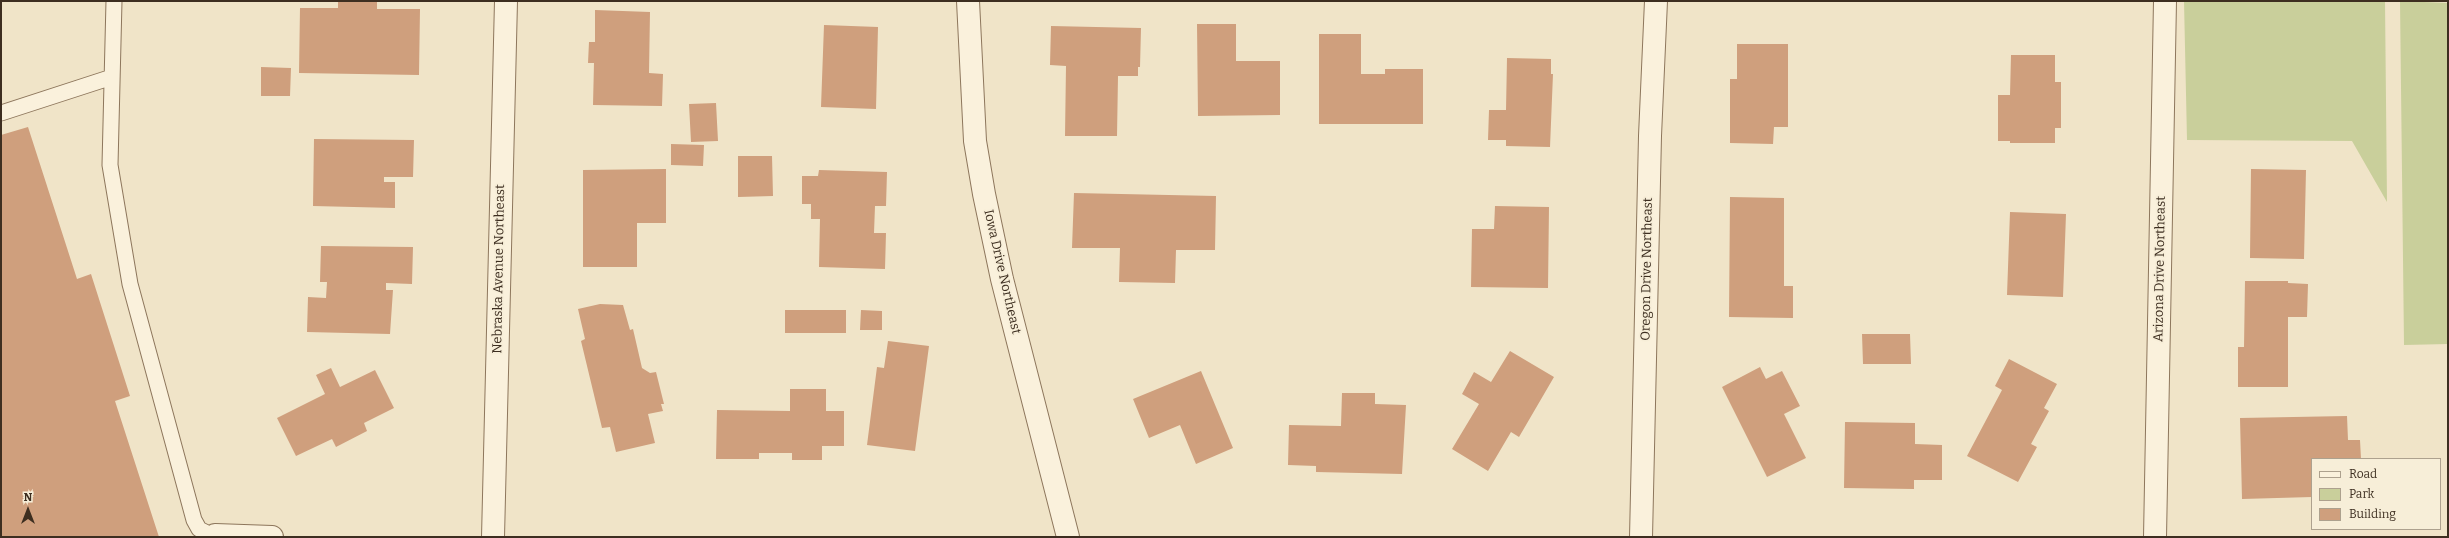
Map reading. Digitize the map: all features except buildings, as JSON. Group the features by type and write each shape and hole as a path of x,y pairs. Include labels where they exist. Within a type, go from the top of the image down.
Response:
{"street":[{"name":"Nebraska Avenue Northeast","path":"493,537 506,1"},
{"name":"Iowa Drive Northeast","path":"968,1 975,142 984,194 1002,279 1068,537"},
{"name":"Oregon Drive Northeast","path":"1641,537 1650,136 1656,1"},
{"name":"Arizona Drive Northeast","path":"2155,537 2165,1"},
{"path":"215,536 272,537"}],"lane":[{"path":"114,1 110,165 130,284 194,520 198,529 215,536"},
{"path":"1,113 112,77"}],"green space":[{"path":"2184,1 2385,1 2387,202 2352,141 2187,140"},
{"path":"2400,1 2448,3 2448,344 2404,345"}]}
